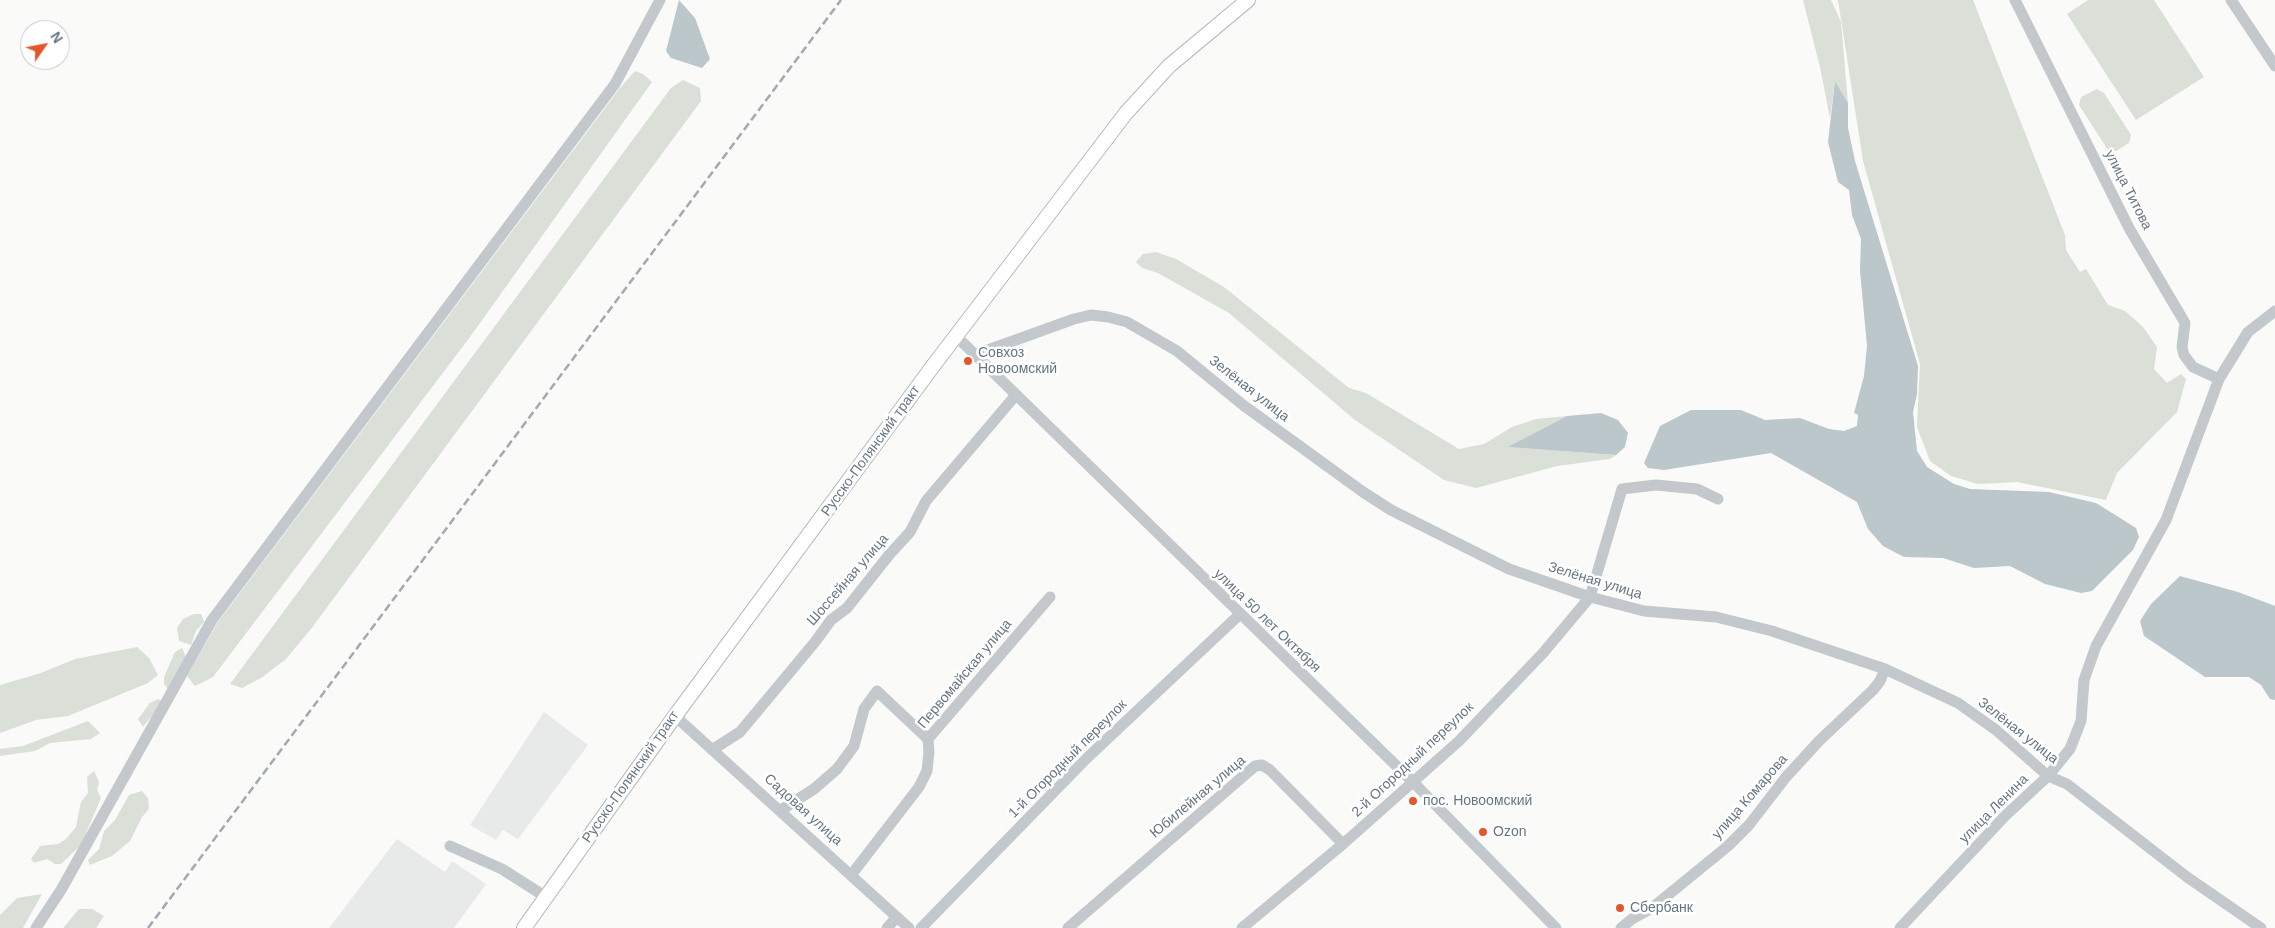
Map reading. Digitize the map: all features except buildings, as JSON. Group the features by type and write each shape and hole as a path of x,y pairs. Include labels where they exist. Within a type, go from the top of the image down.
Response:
{"main road":[{"name":"Русско-Полянский тракт","path":"524,928 675,716 956,336 1146,89 1187,49 1248,0"}],"street":[{"path":"36,928 61,890 212,620 615,84 660,0"},
{"name":"улица Титова","path":"2015,0 2129,228 2185,323 2182,347 2184,354 2192,367 2219,380"},
{"path":"2230,0 2275,66"},
{"name":"улица Ленина","path":"1900,928 2005,816 2048,776 2070,749 2077,736 2084,701 2084,680 2096,646 2166,520 2219,380 2248,332 2275,311"},
{"name":"Зелёная улица","path":"974,355 1074,319 1091,315 1127,322 1177,351 1243,405 1318,462 1391,510 1509,569 1590,598 1644,611 1729,620 1772,631 1885,669 1958,703 1996,730 2048,776 2067,784 2187,877 2261,928"},
{"name":"улица 50 лет Октября","path":"956,336 1239,615 1413,782 1556,928"},
{"name":"Шоссейная улица","path":"712,750 740,732 831,620 847,608 910,532 926,501 1015,396"},
{"path":"1590,598 1622,489 1656,484 1697,489 1718,499"},
{"name":"Первомайская улица","path":"852,874 919,787 927,771 928,739 1050,597"},
{"name":"2-й Огородный переулок","path":"1242,928 1344,844 1466,734 1543,653 1590,598"},
{"name":"1-й Огородный переулок","path":"922,928 1087,758 1239,615"},
{"name":"улица Комарова","path":"1621,928 1632,919 1652,908 1728,846 1749,825 1786,777 1820,740 1880,681 1885,669"},
{"path":"781,810 814,789 837,769 854,746 864,709 877,691 928,739"},
{"name":"Садовая улица","path":"675,716 852,874 909,928"},
{"name":"Юбилейная улица","path":"1068,928 1255,766 1262,765 1270,770 1344,844"},
{"path":"450,846 502,868 546,897"},
{"path":"888,928 898,917"}],"shaded area":[{"path":"679,0 695,18 710,59 702,68 671,58 666,51"},
{"path":"1803,0 1831,0 1841,22 1848,103 1835,81 1830,118 1820,67"},
{"path":"1838,0 1973,0 2065,235 2066,250 2080,272 2086,269 2108,305 2125,311 2143,327 2157,347 2154,369 2167,383 2181,374 2186,379 2177,412 2117,473 2106,500 2017,482 1978,484 1951,476 1930,461 1917,427 1920,364 1863,161"},
{"path":"2088,0 2154,0 2204,77 2136,120 2067,14"},
{"path":"635,71 643,74 652,82 470,337 213,677 195,686 187,676 218,622 620,88"},
{"path":"683,80 700,88 701,101 311,629 285,660 261,678 242,688 230,684 671,88"},
{"path":"1835,81 1848,103 1848,128 1855,161 1918,366 1917,394 1913,412 1917,451 1927,467 1954,484 1970,489 2049,492 2096,503 2136,528 2139,537 2133,550 2092,591 2081,593 2045,584 2010,566 1974,568 1943,558 1904,557 1883,546 1868,529 1857,502 1771,453 1664,470 1648,468 1644,463 1660,426 1691,410 1741,410 1765,420 1800,418 1829,429 1844,431 1857,426 1858,415 1854,413 1864,376 1867,346 1860,271 1861,239 1852,215 1849,190 1838,182 1828,142"},
{"path":"2097,89 2104,93 2131,135 2129,143 2116,151 2110,151 2106,147 2079,105 2081,97"},
{"path":"1156,252 1176,259 1224,287 1349,388 1366,393 1459,449 1484,444 1512,427 1536,419 1567,416 1509,447 1616,455 1610,459 1557,466 1476,488 1444,480 1355,420 1229,313 1158,273 1142,268 1136,262 1143,254"},
{"path":"1601,413 1618,420 1628,433 1625,447 1616,455 1508,447 1567,416"},
{"path":"2180,576 2238,592 2275,606 2275,700 2270,699 2261,685 2249,677 2205,677 2144,636 2140,621 2151,604"},
{"path":"194,614 201,614 204,622 196,631 191,645 179,641 177,628 183,619"},
{"path":"137,647 149,658 158,675 148,683 68,716 36,720 0,733 0,685 41,673 75,659"},
{"path":"182,648 186,657 168,689 164,684 164,677 175,652"},
{"path":"158,699 162,701 159,707 143,727 138,719 150,703"},
{"path":"544,712 588,745 518,839 503,830 496,840 470,825"},
{"path":"88,721 100,733 91,739 50,743 35,751 0,756 0,749 23,746"},
{"path":"94,771 99,782 97,790 101,798 81,845 61,864 55,864 47,859 34,863 31,859 40,846 58,844 66,839 76,827 81,802 88,793 87,777"},
{"path":"142,791 148,798 149,809 142,817 130,841 112,856 90,865 88,860 99,849 104,831 115,820 129,795"},
{"path":"397,839 445,872 452,861 486,884 454,928 329,928"},
{"path":"42,894 23,928 0,928 0,915 17,898"},
{"path":"79,909 92,909 104,916 96,928 63,928"}],"railway":[{"path":"148,928 841,0"}],"place":[{"name":"Совхоз Новоомский","path":"968,361"},
{"name":"пос. Новоомский","path":"1413,801"},
{"name":"Ozon","path":"1483,832"},
{"name":"Сбербанк","path":"1620,908"}]}
